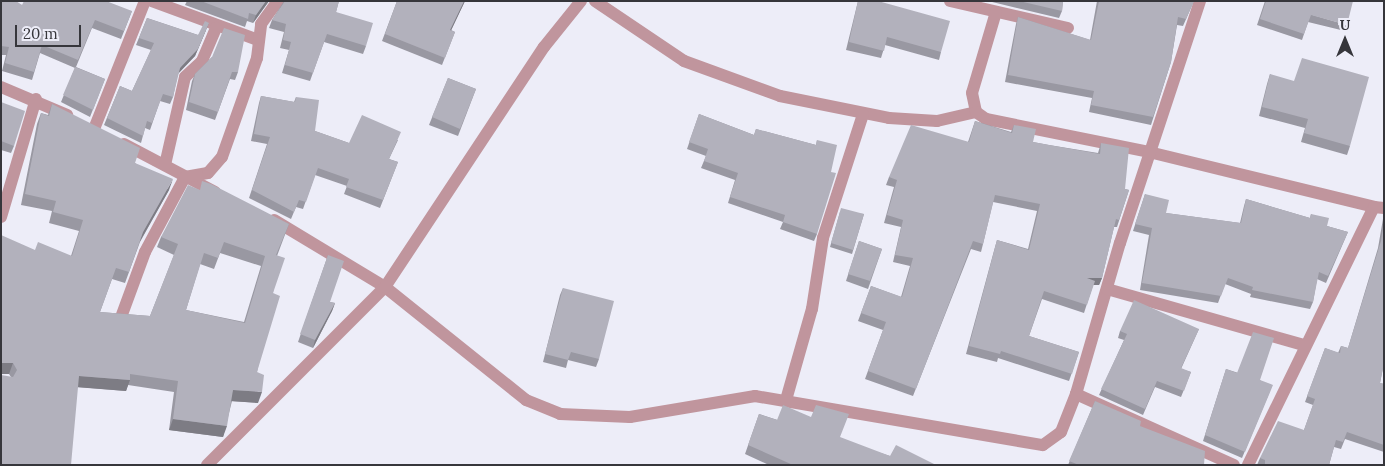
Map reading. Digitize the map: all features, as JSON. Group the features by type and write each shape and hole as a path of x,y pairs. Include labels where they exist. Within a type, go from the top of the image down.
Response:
{"street":[{"path":"103,134 145,1"},
{"path":"152,1 216,28 258,40"},
{"path":"185,177 208,173 222,157 257,58 261,24 278,1"},
{"path":"207,465 385,287 544,47 581,1"},
{"path":"595,1 699,69 780,96 863,114 937,121 976,112 1000,123 1149,152 1379,207 1303,345 1248,465"},
{"path":"950,1 1068,28"},
{"path":"260,213 302,234 385,287 526,400 560,414 630,416 755,396 786,400 983,438 1043,445 1062,432 1076,394 1149,152 1200,1"},
{"path":"976,112 972,93 996,12"},
{"path":"165,165 185,77 202,61 216,28"},
{"path":"1,87 36,99 227,197"},
{"path":"1,217 36,99"},
{"path":"786,400 812,310 823,238 863,114"},
{"path":"120,320 145,252 185,177"},
{"path":"1107,289 1303,345"},
{"path":"1076,394 1234,465"}],"building":[{"path":"1,1 16,1 22,5 24,1 106,1 132,11 124,31 95,20 78,60 42,45 34,72 5,63 9,47 1,46"},
{"path":"201,1 266,1 256,15 249,13 248,19"},
{"path":"285,1 339,1 336,12 373,23 366,46 327,34 313,73 285,65 291,42 283,40 286,24 272,20"},
{"path":"397,1 464,1 450,30 455,32 445,58 385,34"},
{"path":"858,1 878,1 950,21 941,52 887,37 884,51 849,42"},
{"path":"1019,1 1063,1 1062,11"},
{"path":"1099,1 1194,1 1186,19 1178,17 1171,62 1153,117 1091,105 1094,91 1008,75 1018,17 1091,40"},
{"path":"1266,1 1353,1 1347,25 1311,15 1304,34 1260,19"},
{"path":"147,18 198,35 205,21 209,23 198,49 180,68 173,97 163,94 152,123 147,121 143,136 107,118 120,86 132,91 154,43 139,38"},
{"path":"224,28 245,35 238,72 232,72 218,112 189,102 195,74 212,57"},
{"path":"1302,58 1369,77 1350,146 1304,133 1308,119 1262,107 1270,74 1294,81"},
{"path":"75,67 105,79 93,110 63,95"},
{"path":"448,78 476,89 460,129 432,117"},
{"path":"261,96 295,102 296,97 319,100 315,131 349,143 362,115 401,132 389,159 398,162 383,200 346,187 349,179 318,168 306,202 299,200 294,212 252,190 270,137 254,134"},
{"path":"1,102 25,111 14,146 1,141"},
{"path":"52,104 140,148 135,163 173,179 143,232 129,272 116,268 100,312 150,316 178,244 161,237 188,185 200,190 202,181 211,184 289,224 276,255 285,258 273,293 280,296 257,372 264,375 262,392 233,390 227,426 173,419 178,381 130,374 130,380 79,376 71,465 1,465 1,375 13,377 17,370 13,363 1,363 1,235 35,250 38,242 72,256 83,220 53,212 56,201 25,194 41,113 49,116","holes":["224,242 265,256 245,323 186,310 204,253 218,258"]},
{"path":"699,114 754,135 756,129 816,145 817,140 837,145 831,172 836,173 817,234 783,222 785,215 730,197 738,173 704,161 708,149 689,142"},
{"path":"975,121 1012,133 1014,125 1036,129 1033,142 1100,154 1101,143 1129,148 1125,189 1129,190 1119,220 1116,219 1102,278 1087,278 1095,281 1087,305 1044,291 1029,336 1079,352 1072,374 1001,351 1000,354 969,346 997,240 1029,250 1040,204 995,195 983,244 973,241 916,389 868,371 886,322 861,313 871,286 902,297 913,258 895,255 903,220 887,215 897,180 889,177 911,125 969,142"},
{"path":"1145,194 1169,200 1166,213 1241,223 1246,199 1310,218 1311,214 1329,218 1327,226 1348,232 1328,276 1319,272 1313,302 1252,290 1253,287 1228,278 1221,296 1142,283 1152,228 1135,224"},
{"path":"841,208 864,214 853,250 831,243"},
{"path":"1384,220 1384,363 1380,383 1384,384 1384,445 1347,432 1343,442 1336,440 1329,465 1265,465 1265,460 1260,458 1278,421 1304,430 1315,399 1307,396 1325,348 1340,353 1341,346 1348,348 1381,241"},
{"path":"859,241 882,249 870,281 848,274"},
{"path":"328,255 344,261 330,302 335,303 315,340 300,334"},
{"path":"563,288 614,301 599,359 571,352 568,360 545,354"},
{"path":"1134,300 1199,329 1181,368 1191,372 1184,391 1157,381 1145,409 1101,389 1127,334 1120,331"},
{"path":"1253,332 1274,338 1260,380 1273,385 1245,452 1205,435 1226,369 1237,373"},
{"path":"1095,401 1141,421 1140,426 1205,451 1204,465 1079,465 1069,461"},
{"path":"783,405 811,417 816,405 849,414 840,437 890,456 896,445 936,465 793,465 748,445 759,414 777,420"}]}
